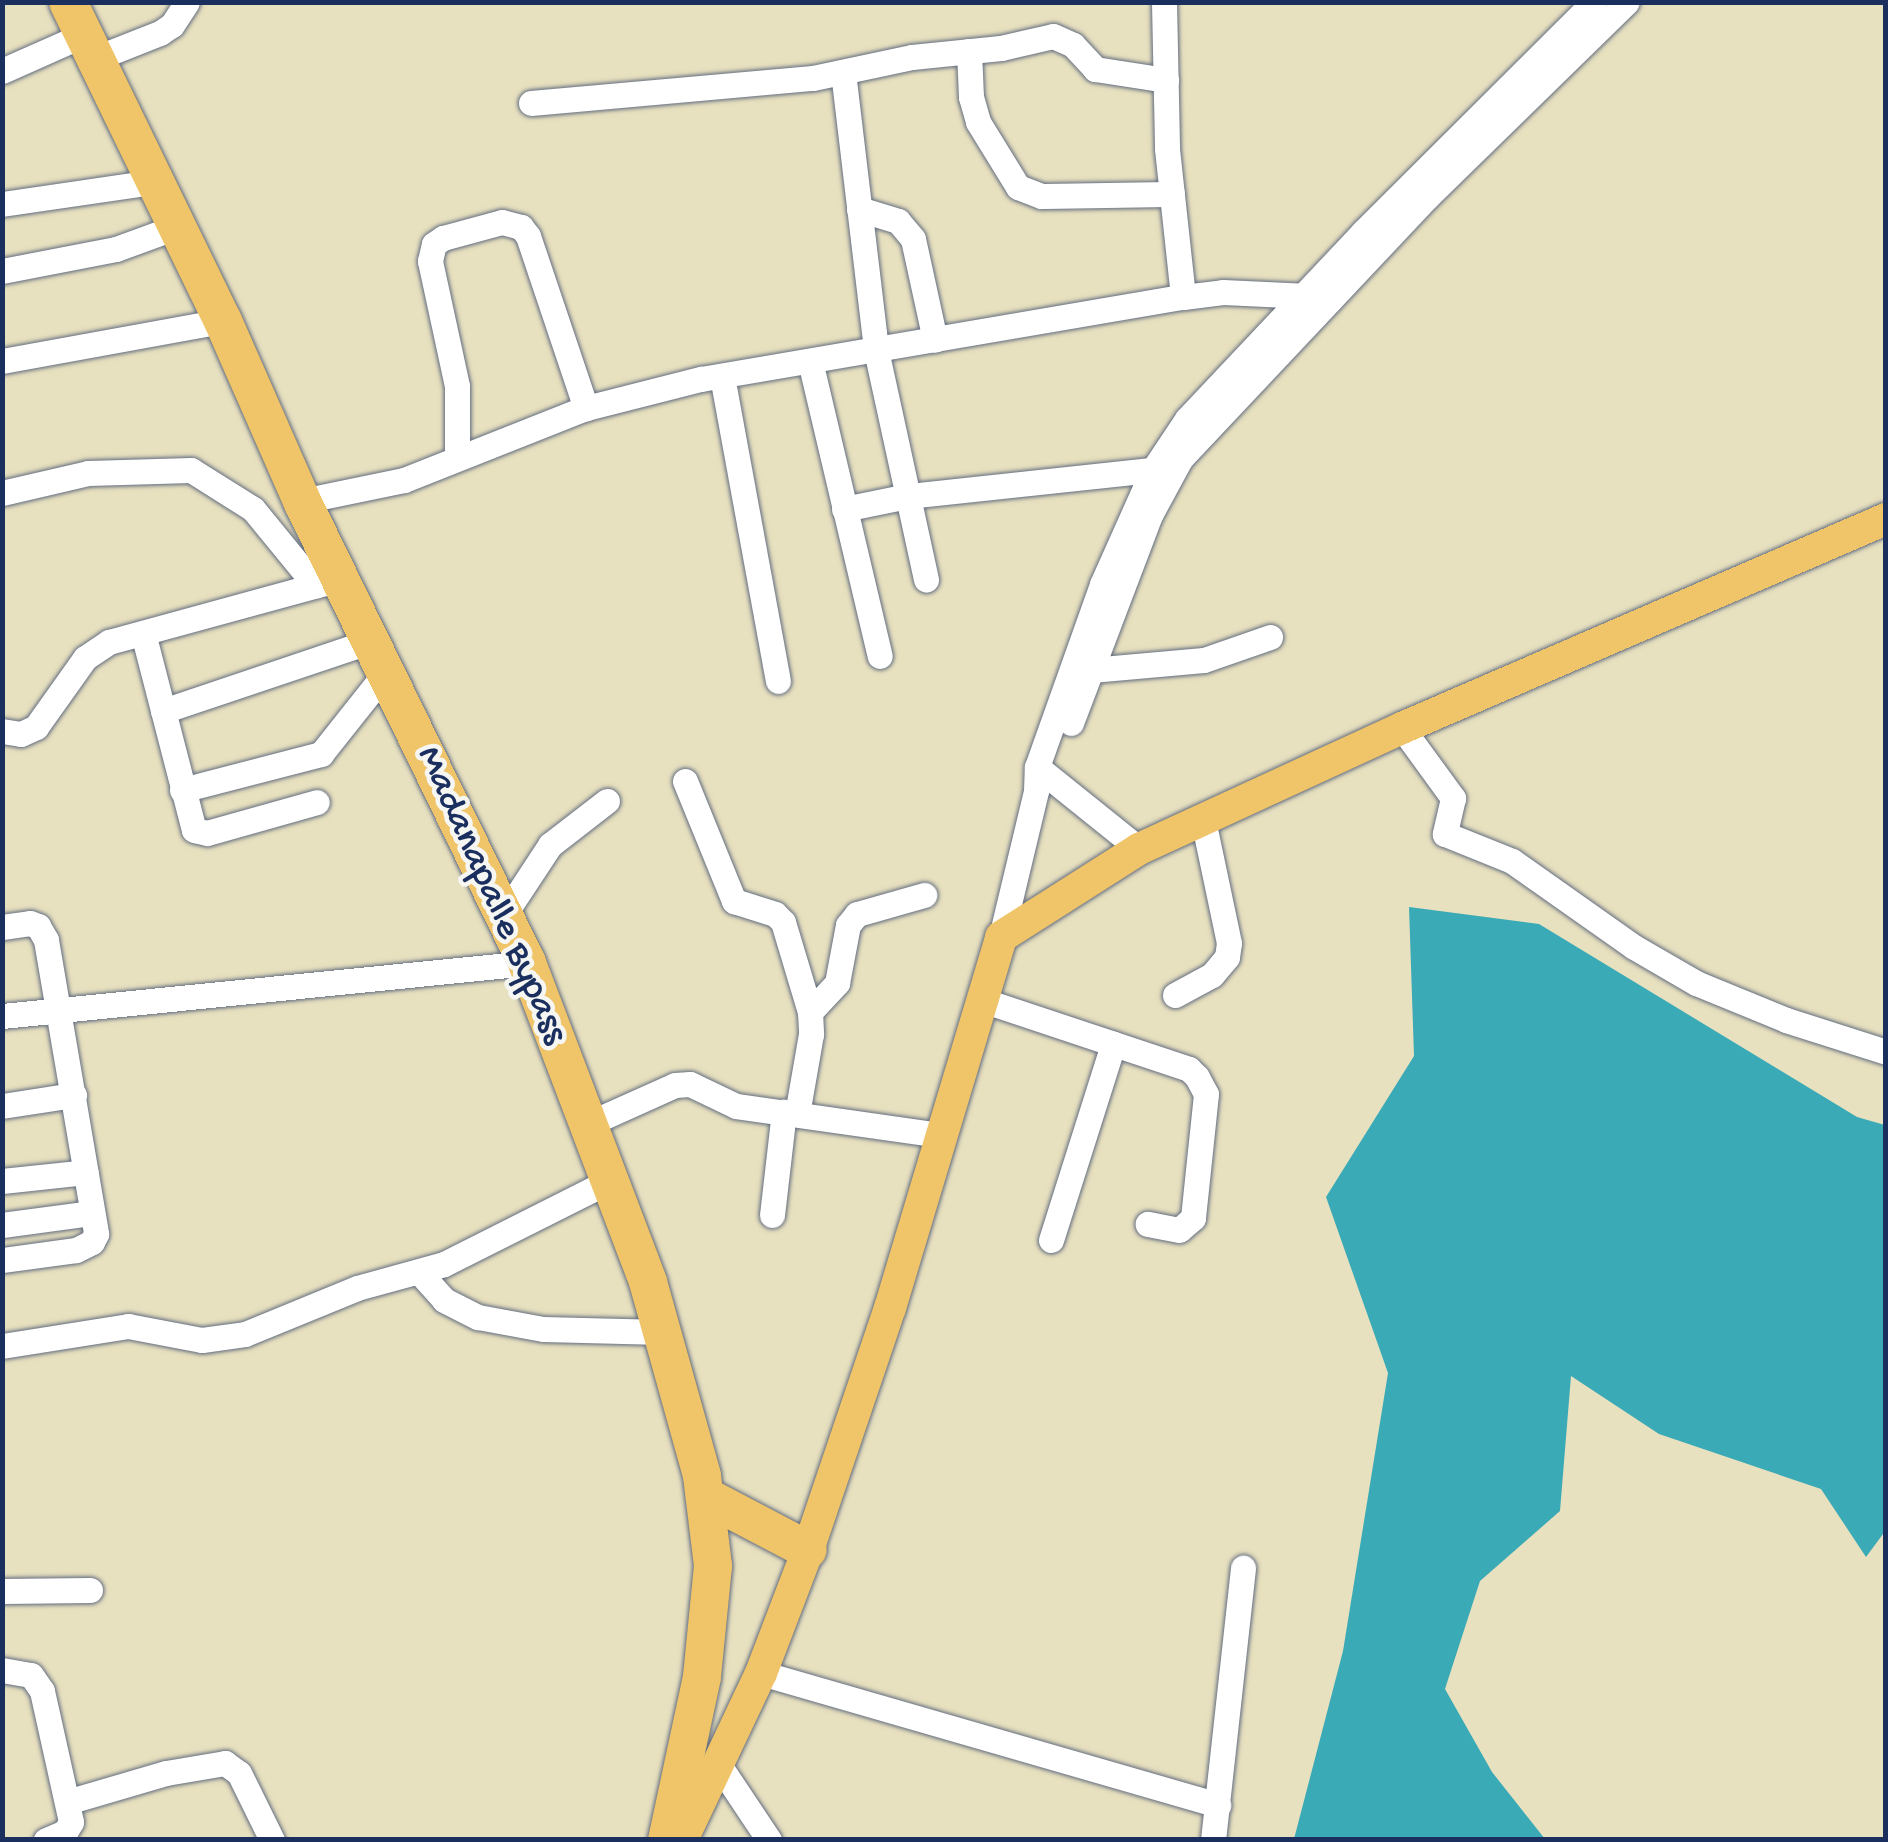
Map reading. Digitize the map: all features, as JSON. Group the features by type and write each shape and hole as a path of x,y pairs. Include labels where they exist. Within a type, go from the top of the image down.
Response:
{"highway":[{"name":"Madanapalle Bypass","path":"82,32 224,321 302,501 328,582 378,656 527,962 663,1332 687,1411 713,1566 702,1677 666,1840"},
{"path":"704,1496 808,1550"}],"main road":[{"path":"682,1840 761,1673 808,1550 1002,937 1139,849 1402,728 1886,519"}],"street":[{"path":"2,71 82,32 172,14 187,2"},
{"path":"1164,2 1172,194 1183,297"},
{"path":"1002,937 1041,778 1102,584 1153,470 1187,419 1627,2"},
{"path":"1585,6 1588,42"},
{"path":"1041,778 1091,670 1150,515 1181,458 1317,296 1585,6"},
{"path":"531,103 690,92 843,72 912,57 1053,36 1073,45 1096,69 1166,80"},
{"path":"968,51 971,97 978,122 1018,187 1042,196 1172,194"},
{"path":"843,72 876,350 926,580"},
{"path":"2,204 153,182"},
{"path":"859,209 898,221 913,239 935,340"},
{"path":"457,458 456,386 430,261 434,244 443,238 502,222 520,227 528,236 586,408"},
{"path":"2,271 116,249 176,227"},
{"path":"302,501 404,480 586,408 722,376 1183,297 1223,292 1317,296"},
{"path":"2,360 224,321"},
{"path":"810,361 880,656"},
{"path":"722,376 778,681"},
{"path":"2,494 88,473 192,470 254,508 328,582 94,649 36,728 21,734 2,731"},
{"path":"844,509 908,496 1153,470"},
{"path":"143,633 191,825 199,833 317,802"},
{"path":"1091,670 1204,660 1270,637"},
{"path":"162,712 378,656"},
{"path":"182,790 321,754 378,656"},
{"path":"1402,728 1453,798 1445,834 1512,862 1634,947 1696,983 1786,1020 1886,1052"},
{"path":"1041,778 1139,849"},
{"path":"685,781 734,901 775,914 783,922 810,1012 811,1034 791,1113 772,1216"},
{"path":"504,914 550,844 606,801"},
{"path":"1175,995 1212,975 1227,957 1229,943 1202,820"},
{"path":"810,1012 837,983 848,925 857,914 924,895"},
{"path":"2,927 30,923 43,932 96,1234 85,1247 2,1260"},
{"path":"2,1016 527,962"},
{"path":"982,1000 1189,1070 1206,1094 1193,1218 1179,1230 1148,1224"},
{"path":"1051,1240 1113,1044"},
{"path":"588,1124 675,1086 690,1084 736,1106 942,1135"},
{"path":"2,1106 74,1095"},
{"path":"2,1181 86,1172"},
{"path":"2,1346 128,1326 181,1338 228,1338 260,1330 357,1288 420,1273 610,1180"},
{"path":"2,1225 92,1212"},
{"path":"420,1273 444,1300 478,1317 544,1329 663,1332"},
{"path":"1213,1840 1242,1568"},
{"path":"2,1592 90,1590"},
{"path":"2,1670 31,1674 42,1691 68,1802 69,1828 46,1840"},
{"path":"761,1673 1218,1805"},
{"path":"717,1762 770,1840"},
{"path":"68,1802 166,1773 225,1764 239,1773 272,1840"}],"water":[{"path":"1409,907 1539,924 1857,1117 1885,1125 1886,1530 1866,1557 1821,1489 1659,1434 1571,1376 1560,1511 1480,1581 1445,1689 1492,1772 1545,1839 1294,1839 1343,1651 1388,1373 1326,1197 1414,1056"}]}
